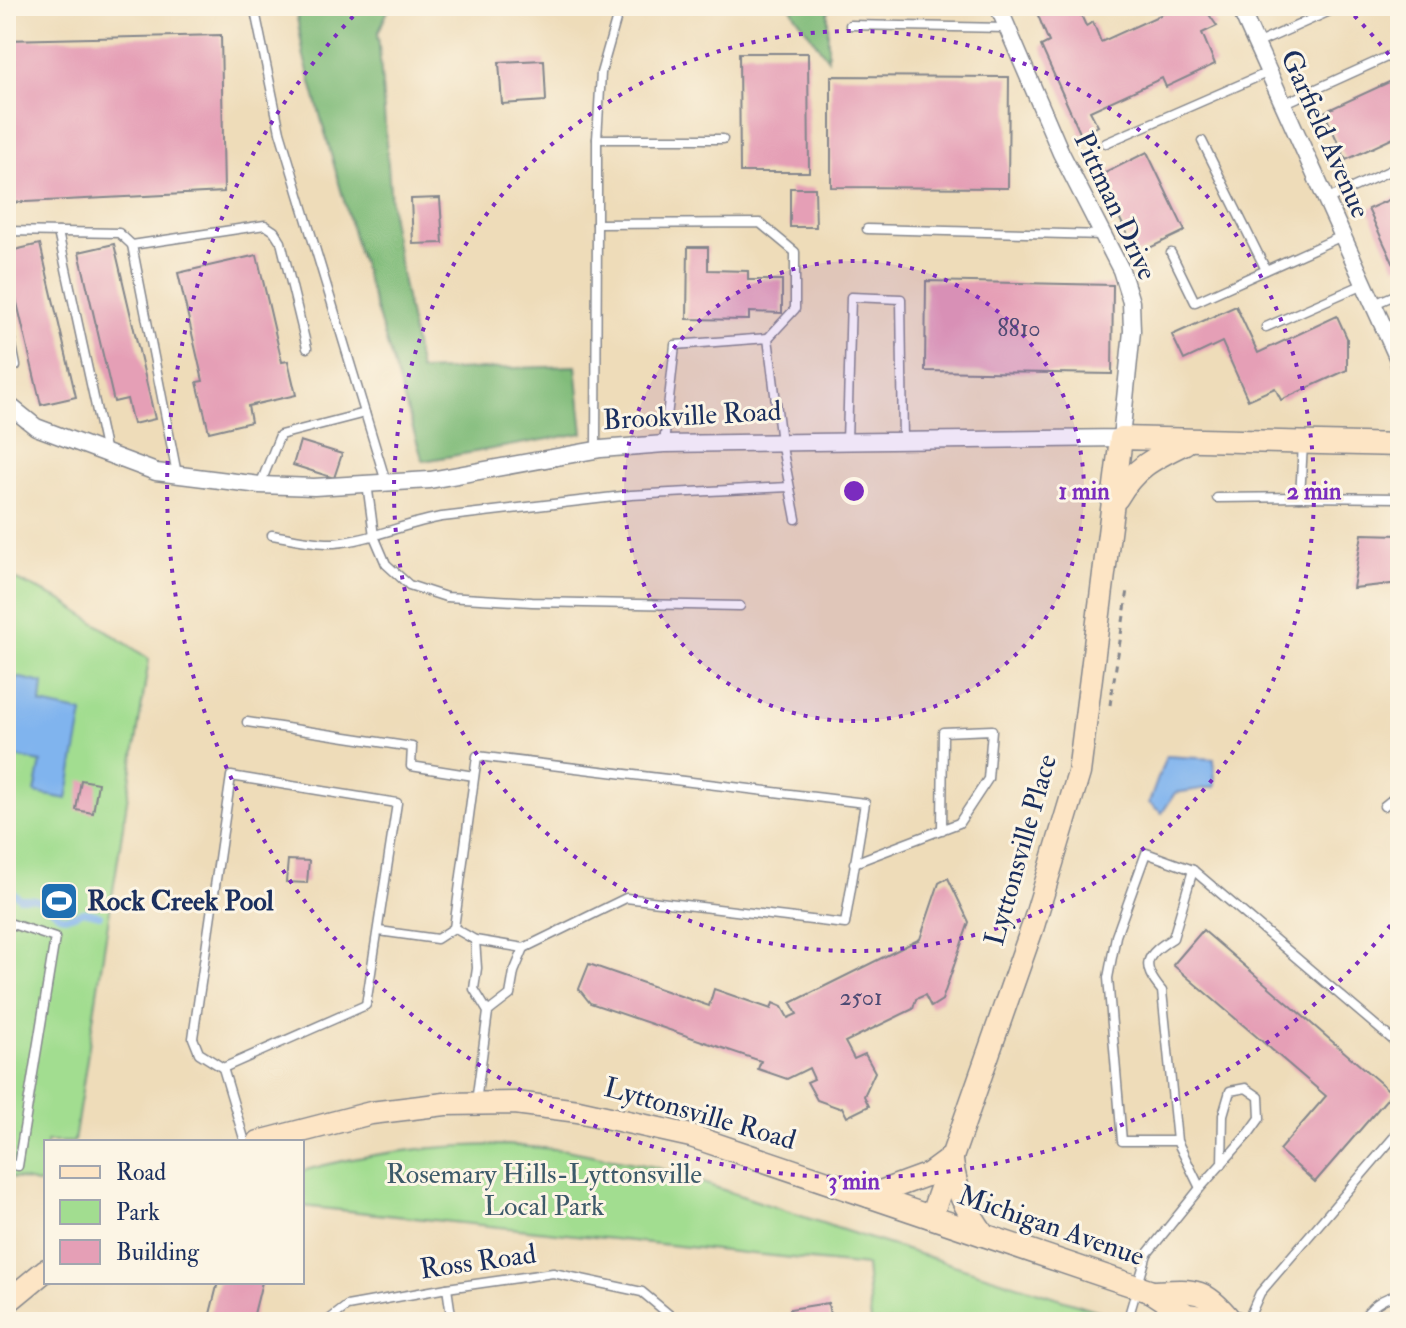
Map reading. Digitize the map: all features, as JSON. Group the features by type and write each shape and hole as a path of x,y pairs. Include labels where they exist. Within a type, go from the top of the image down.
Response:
{"street":[{"name":"Pittman Drive","path":"998,6 1061,153 1121,270 1131,302 1132,331 1121,438"},
{"name":"Garfield Avenue","path":"1239,6 1398,359 1400,371"},
{"name":"Brookville Road","path":"6,403 36,427 156,472 260,485 314,487 430,480 596,450 664,444 1121,438 1400,445"},
{"name":"Lyttonsville Place","path":"931,1217 1073,800 1121,438"},
{"path":"1112,506 1129,478 1151,459 1190,440"},
{"name":"Lyttonsville Road","path":"267,1140 371,1113 445,1104 515,1103 578,1111 691,1136 931,1217"},
{"path":"869,1196 929,1174 952,1157"},
{"path":"952,1157 954,1183 963,1205 984,1235"},
{"name":"Michigan Avenue","path":"931,1217 1144,1289 1195,1290 1218,1305 1233,1322"},
{"path":"6,1303 44,1272"}],"lane":[{"path":"254,6 280,132 386,482"},
{"path":"596,450 597,139 601,73 620,6"},
{"path":"1256,44 1341,6"},
{"path":"850,25 1007,28"},
{"path":"1283,104 1400,51"},
{"path":"1106,143 1269,72"},
{"path":"597,139 723,139"},
{"path":"1202,141 1266,270"},
{"path":"1326,200 1400,166"},
{"path":"597,224 760,223 795,252 795,309 768,338 675,345 664,444"},
{"path":"132,245 265,225 274,231 281,242 307,348"},
{"path":"867,229 1103,235"},
{"path":"6,231 119,233 132,245 177,475"},
{"path":"58,232 106,453"},
{"path":"1171,253 1195,302 1342,236"},
{"path":"1266,327 1364,284"},
{"path":"1373,304 1400,293"},
{"path":"847,442 851,297 901,299 903,442"},
{"path":"6,315 16,366"},
{"path":"768,338 781,442 796,519"},
{"path":"260,485 280,435 365,413"},
{"path":"1300,497 1303,443"},
{"path":"367,483 374,536 386,564 409,585 446,597 740,606"},
{"path":"272,535 331,543 374,536 415,522 442,517 631,495 789,487"},
{"path":"1217,498 1400,498"},
{"path":"247,722 412,747 411,766 474,776"},
{"path":"854,863 942,830 959,823 988,779 992,730 943,732 942,830"},
{"path":"379,931 437,939 454,928 477,756 865,803 845,924 626,898 524,948 475,940 454,928"},
{"path":"223,1068 366,1005 397,803 231,776 193,1038 199,1053 223,1068 244,1140"},
{"path":"1384,806 1400,793"},
{"path":"1177,1141 1122,1141 1108,978 1116,936 1146,853 1193,870 1400,1046"},
{"path":"1193,870 1173,938 1151,952 1147,963 1151,979 1162,991 1177,1141 1200,1188"},
{"path":"6,922 55,938 18,1166 6,1163"},
{"path":"475,940 477,968 474,989 488,1012 476,1104"},
{"path":"488,1012 510,995 514,972 524,948"},
{"path":"1127,1322 1144,1289 1147,1254 1200,1188 1222,1164 1260,1118 1259,1097 1246,1088 1230,1091 1223,1115 1222,1164"},
{"path":"1247,1322 1260,1293 1400,1130"},
{"name":"Ross Road","path":"326,1322 347,1306 553,1273 642,1292 678,1322"},
{"path":"447,1288 452,1322"},
{"path":"1361,1322 1367,1312 1385,1297 1400,1294"}],"path":[{"path":"1110,708 1128,590"}],"green space":[{"path":"295,6 390,6 378,33 393,230 420,371 576,366 583,433 423,461 356,244 304,57"},
{"path":"790,6 828,6 828,59 794,13"},
{"name":"Rock Creek Pool","path":"6,575 61,600 149,659 74,1140 44,1140 44,1185 6,1176"},
{"name":"Rosemary Hills-Lyttonsville Local Park","path":"506,1145 566,1150 655,1167 1134,1322 871,1322 866,1266 304,1206 304,1171 352,1159 454,1146"}],"water":[{"path":"16,677 43,683 41,704 83,713 67,799 35,793 41,762 6,755 6,729"},
{"path":"1166,756 1214,759 1215,787 1175,793 1162,813 1149,803"}],"building":[{"path":"1052,6 1077,6 1086,26 1093,22 1101,42 1180,6 1203,6 1217,26 1202,33 1215,64 1166,87 1162,78 1090,111 1098,126 1081,135 1041,46 1049,42 1037,13"},
{"path":"221,35 224,192 6,203 6,40"},
{"path":"739,53 808,53 809,172 740,172"},
{"path":"544,60 546,101 502,104 499,62"},
{"path":"831,76 1009,77 1008,188 831,187"},
{"path":"1400,77 1400,135 1346,160 1324,112"},
{"path":"1147,152 1185,231 1137,254 1099,176"},
{"path":"790,188 815,188 816,227 790,227"},
{"path":"1400,195 1400,265 1395,267 1368,209"},
{"path":"440,198 443,243 413,244 411,199"},
{"path":"40,244 76,397 41,405 6,256 6,252"},
{"path":"114,244 155,419 133,424 127,399 114,402 79,252"},
{"path":"688,247 708,247 708,270 748,271 748,280 782,280 782,313 749,312 749,320 687,319"},
{"path":"257,255 282,362 288,361 296,395 248,406 251,422 209,432 197,382 203,381 178,273"},
{"path":"926,281 1113,285 1112,374 925,371"},
{"path":"1236,306 1258,353 1337,316 1347,338 1347,370 1281,400 1275,388 1248,400 1222,342 1184,360 1172,335"},
{"path":"300,441 342,454 334,478 293,465"},
{"path":"1362,534 1400,535 1400,583 1353,588"},
{"path":"81,780 98,783 93,813 76,810"},
{"path":"288,860 309,861 307,883 286,882"},
{"path":"948,878 969,922 942,1000 931,1007 925,995 916,999 913,1009 845,1042 854,1059 865,1054 875,1072 864,1096 869,1106 847,1117 842,1107 817,1100 807,1082 814,1079 809,1068 787,1079 758,1069 761,1061 590,1003 579,989 589,964 709,1006 714,989 771,1009 773,1003 782,1007 788,1018 797,1014 791,1003 920,939 939,883"},
{"path":"1203,930 1392,1093 1315,1182 1279,1150 1326,1096 1173,965"},
{"path":"218,1284 262,1284 252,1322 208,1322"},
{"path":"828,1303 831,1322 792,1322 790,1309"}],"waterway":[{"path":"6,884 19,898 36,899 63,917 83,911 100,915"}],"place":[{"name":"Rock Creek Pool","path":"59,901"}]}
